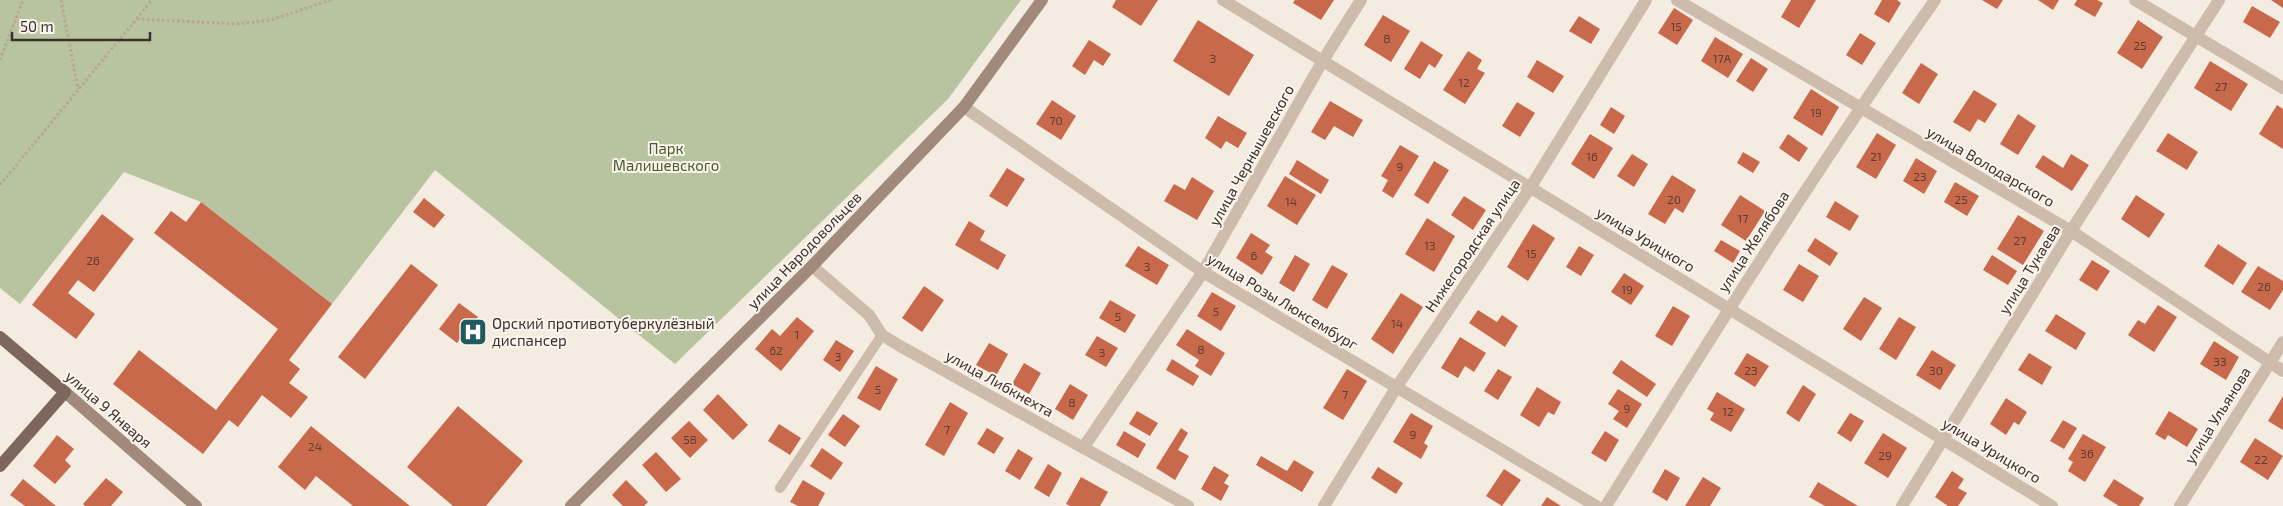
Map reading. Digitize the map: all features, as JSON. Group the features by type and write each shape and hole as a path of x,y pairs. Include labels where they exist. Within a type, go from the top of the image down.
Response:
{"main road":[{"name":"улица Народовольцев","path":"571,506 812,266 964,107 1042,0"},
{"name":"улица 9 Января","path":"0,338 196,506"},
{"path":"0,466 65,392"}],"street":[{"name":"улица Урицкого","path":"1223,0 2052,506"},
{"name":"улица Чернышевского","path":"1083,448 1203,272 1322,62 1361,0"},
{"name":"Нижегородская улица","path":"1324,506 1396,388 1530,188 1646,0"},
{"name":"улица Володарского","path":"1677,0 2070,231 2283,371"},
{"name":"улица Желябова","path":"1606,506 1729,308 1859,108 1935,0"},
{"path":"2135,0 2197,35 2283,88"},
{"name":"улица Тукаева","path":"1902,506 2070,231 2219,0"},
{"name":"улица Розы Люксембург","path":"964,107 1203,272 1596,506"},
{"name":"улица Либкнехта","path":"812,266 868,315 882,335 1188,506"},
{"name":"улица Ульянова","path":"2180,506 2283,342"}],"lane":[{"path":"780,488 882,335"}],"path":[{"path":"0,60 23,0"},
{"path":"61,0 78,90"},
{"path":"0,185 152,0"},
{"path":"137,19 237,24 271,20 331,0"}],"green space":[{"name":"Парк Малишевского","path":"0,0 1021,0 948,99 675,364 435,170 332,304 201,202 124,172 20,304 0,288"}],"building":[{"path":"1116,0 1158,0 1141,26 1112,7"},
{"path":"1295,0 1334,0 1321,20 1293,3"},
{"path":"1791,0 1816,0 1799,28 1781,17"},
{"path":"1882,0 1897,0 1901,3 1889,23 1874,14"},
{"path":"1982,0 2003,0 1997,9"},
{"path":"2038,0 2059,0 2053,10"},
{"path":"2077,0 2097,0 2103,3 2095,17 2074,5"},
{"path":"2271,0 2283,0 2283,8"},
{"path":"2252,6 2280,22 2270,38 2243,22"},
{"path":"1674,8 1693,20 1677,45 1658,33"},
{"path":"1383,15 1410,31 1391,62 1364,45"},
{"path":"1579,16 1600,29 1591,44 1569,31"},
{"path":"1198,20 1254,55 1229,96 1173,61"},
{"path":"2138,20 2163,37 2142,69 2117,53"},
{"path":"1860,33 1876,43 1862,65 1846,55"},
{"path":"1715,37 1743,54 1728,78 1701,61"},
{"path":"1089,40 1111,54 1103,66 1094,60 1085,75 1072,66"},
{"path":"1421,41 1443,55 1435,68 1429,64 1420,79 1404,69"},
{"path":"1468,51 1482,60 1477,69 1485,73 1465,104 1443,90"},
{"path":"1751,58 1768,69 1753,92 1736,81"},
{"path":"1537,60 1564,76 1553,93 1527,77"},
{"path":"2210,61 2248,84 2231,111 2194,88"},
{"path":"1921,63 1938,74 1919,104 1902,93"},
{"path":"1811,89 1839,107 1822,136 1793,118"},
{"path":"1974,90 1997,104 1985,123 1978,119 1970,132 1953,122"},
{"path":"1052,100 1076,116 1061,140 1036,124"},
{"path":"1330,101 1363,120 1353,137 1334,126 1325,140 1311,132"},
{"path":"1517,102 1535,113 1520,137 1502,126"},
{"path":"2277,105 2283,109 2283,149 2259,134"},
{"path":"1611,107 1625,116 1614,134 1600,125"},
{"path":"2018,114 2036,126 2018,155 2000,144"},
{"path":"1218,116 1247,133 1238,148 1226,141 1221,149 1205,138"},
{"path":"1877,133 1896,145 1876,179 1856,167"},
{"path":"2168,133 2198,152 2187,170 2156,151"},
{"path":"1590,134 1613,148 1594,179 1571,164"},
{"path":"1788,134 1808,148 1799,162 1779,148"},
{"path":"1400,145 1419,156 1393,198 1382,191 1388,180 1381,176"},
{"path":"1743,152 1760,162 1753,173 1737,163"},
{"path":"1632,154 1648,164 1634,187 1617,176"},
{"path":"2071,154 2089,165 2072,191 2035,167 2043,155 2063,168"},
{"path":"1916,158 1937,171 1924,194 1903,181"},
{"path":"1297,160 1329,180 1321,194 1289,174"},
{"path":"1434,161 1449,170 1428,204 1414,195"},
{"path":"1007,168 1025,179 1007,207 989,196"},
{"path":"1672,175 1696,190 1683,213 1675,208 1665,224 1648,214"},
{"path":"1285,176 1316,195 1297,225 1267,206"},
{"path":"1192,177 1214,191 1197,220 1164,201 1174,184 1185,190"},
{"path":"1955,182 1979,196 1967,216 1944,202"},
{"path":"1740,195 1765,211 1746,241 1721,225"},
{"path":"2136,195 2165,214 2149,238 2121,219"},
{"path":"1464,196 1486,210 1473,230 1451,215"},
{"path":"424,198 445,215 434,228 413,212"},
{"path":"1835,201 1859,216 1850,231 1826,217"},
{"path":"201,202 332,304 289,360 300,369 289,383 308,397 291,418 262,395 238,427 229,420 203,454 113,384 139,350 216,410 278,329 154,233 171,211 186,222"},
{"path":"102,214 134,239 94,292 78,280 68,293 95,314 76,339 32,305"},
{"path":"2018,215 2044,231 2023,265 1997,249"},
{"path":"1427,218 1455,236 1434,272 1405,254"},
{"path":"969,221 985,231 980,240 1006,255 998,270 955,245"},
{"path":"1533,224 1555,238 1528,281 1507,267"},
{"path":"1251,233 1270,245 1265,252 1273,257 1262,275 1236,258"},
{"path":"1815,238 1838,253 1830,266 1807,251"},
{"path":"1721,240 1740,251 1733,263 1714,251"},
{"path":"2218,244 2247,263 2233,285 2204,266"},
{"path":"1138,246 1169,265 1157,285 1125,266"},
{"path":"1579,246 1594,255 1581,276 1566,267"},
{"path":"1295,255 1310,264 1294,292 1279,283"},
{"path":"1992,255 2017,271 2008,285 1983,270"},
{"path":"2092,260 2110,271 2097,291 2079,280"},
{"path":"411,264 438,285 365,379 338,357"},
{"path":"1799,264 1819,276 1803,302 1783,290"},
{"path":"1332,265 1348,274 1327,309 1312,300"},
{"path":"2258,266 2283,281 2283,290 2270,310 2241,292"},
{"path":"1624,273 1644,286 1631,305 1611,292"},
{"path":"924,286 944,300 922,332 902,318"},
{"path":"1212,292 1236,306 1221,331 1197,316"},
{"path":"1401,293 1423,307 1393,354 1371,339"},
{"path":"1864,297 1882,308 1861,341 1843,329"},
{"path":"1110,300 1136,315 1125,333 1099,318"},
{"path":"459,303 478,317 457,343 439,329"},
{"path":"2158,305 2177,317 2154,352 2128,335 2138,320 2145,324"},
{"path":"1673,306 1690,316 1672,346 1655,336"},
{"path":"1478,310 1497,322 1502,315 1518,326 1505,347 1469,323"},
{"path":"2056,314 2086,333 2076,350 2045,331"},
{"path":"797,317 814,331 781,371 755,349 772,329 780,336"},
{"path":"1899,317 1916,327 1896,360 1879,349"},
{"path":"1187,329 1225,353 1211,376 1195,366 1199,360 1176,345"},
{"path":"1097,336 1118,348 1106,367 1085,355"},
{"path":"1460,337 1486,353 1474,372 1465,366 1458,378 1441,368"},
{"path":"836,340 854,351 840,372 823,360"},
{"path":"2214,341 2239,357 2226,380 2200,364"},
{"path":"989,343 1008,354 996,376 976,365"},
{"path":"1932,350 1956,365 1940,390 1916,375"},
{"path":"1747,353 1769,366 1755,387 1734,374"},
{"path":"2029,353 2052,367 2042,385 2018,370"},
{"path":"1172,359 1199,376 1193,386 1166,370"},
{"path":"1621,360 1656,384 1647,397 1612,373"},
{"path":"1024,363 1041,373 1029,394 1012,384"},
{"path":"876,366 898,379 880,411 857,398"},
{"path":"1347,369 1367,381 1343,420 1323,408"},
{"path":"1498,369 1512,377 1498,400 1484,391"},
{"path":"1070,384 1088,395 1073,420 1055,409"},
{"path":"1803,385 1816,394 1799,422 1786,413"},
{"path":"1537,387 1561,402 1554,415 1548,412 1539,427 1520,415"},
{"path":"1618,389 1642,404 1627,428 1613,419 1619,411 1608,404"},
{"path":"1717,392 1745,409 1731,432 1710,420 1714,413 1707,409"},
{"path":"718,394 748,425 733,440 703,410"},
{"path":"2283,396 2283,430 2268,421"},
{"path":"2006,398 2027,412 2019,425 2014,422 2006,435 1990,424"},
{"path":"950,402 968,413 944,456 925,445"},
{"path":"458,406 523,461 486,506 453,506 407,467"},
{"path":"1137,411 1158,423 1150,436 1129,424"},
{"path":"2169,411 2198,429 2187,447 2168,435 2165,440 2155,434"},
{"path":"1411,413 1433,426 1424,443 1428,446 1421,459 1393,442"},
{"path":"1850,413 1864,421 1851,442 1837,433"},
{"path":"843,414 860,426 845,447 828,435"},
{"path":"2063,420 2077,428 2064,449 2050,441"},
{"path":"689,421 708,440 690,458 671,438"},
{"path":"779,424 801,438 790,455 768,441"},
{"path":"311,426 410,506 353,506 316,476 305,490 278,467"},
{"path":"987,428 1004,438 994,454 977,444"},
{"path":"1181,428 1188,433 1178,450 1189,456 1175,480 1156,468"},
{"path":"1124,431 1146,444 1138,458 1116,445"},
{"path":"1605,431 1619,440 1606,462 1591,453"},
{"path":"1883,433 1907,448 1888,478 1864,463"},
{"path":"2083,434 2106,447 2085,482 2068,471 2073,462 2068,459"},
{"path":"57,435 74,449 65,460 71,466 55,484 33,466"},
{"path":"2255,438 2283,456 2268,480 2240,462"},
{"path":"822,448 843,463 831,480 810,466"},
{"path":"1018,449 1033,458 1020,480 1005,471"},
{"path":"656,452 681,479 666,492 642,465"},
{"path":"1261,456 1287,471 1294,460 1314,472 1302,492 1256,465"},
{"path":"1048,464 1062,473 1049,497 1034,488"},
{"path":"1214,466 1229,475 1224,483 1229,486 1221,501 1201,489"},
{"path":"1378,467 1403,483 1396,494 1371,478"},
{"path":"1504,469 1521,480 1502,506 1486,496"},
{"path":"1665,469 1680,478 1667,501 1652,492"},
{"path":"1952,471 1964,479 1958,488 1967,493 1958,506 1948,506 1935,497"},
{"path":"1081,477 1108,492 1100,506 1070,506 1066,504"},
{"path":"1703,477 1721,488 1710,506 1685,506"},
{"path":"106,478 123,492 111,506 85,506 83,504"},
{"path":"23,479 56,506 25,506 10,495"},
{"path":"2114,479 2144,498 2139,506 2119,506 2103,496"},
{"path":"626,480 648,502 644,506 623,506 612,495"},
{"path":"803,480 825,493 818,506 798,506 790,502"},
{"path":"1818,482 1858,506 1825,506 1809,497"},
{"path":"1547,497 1561,506 1541,506"}],"place":[{"name":"Орский противотуберкулёзный диспансер","path":"473,332"}]}
